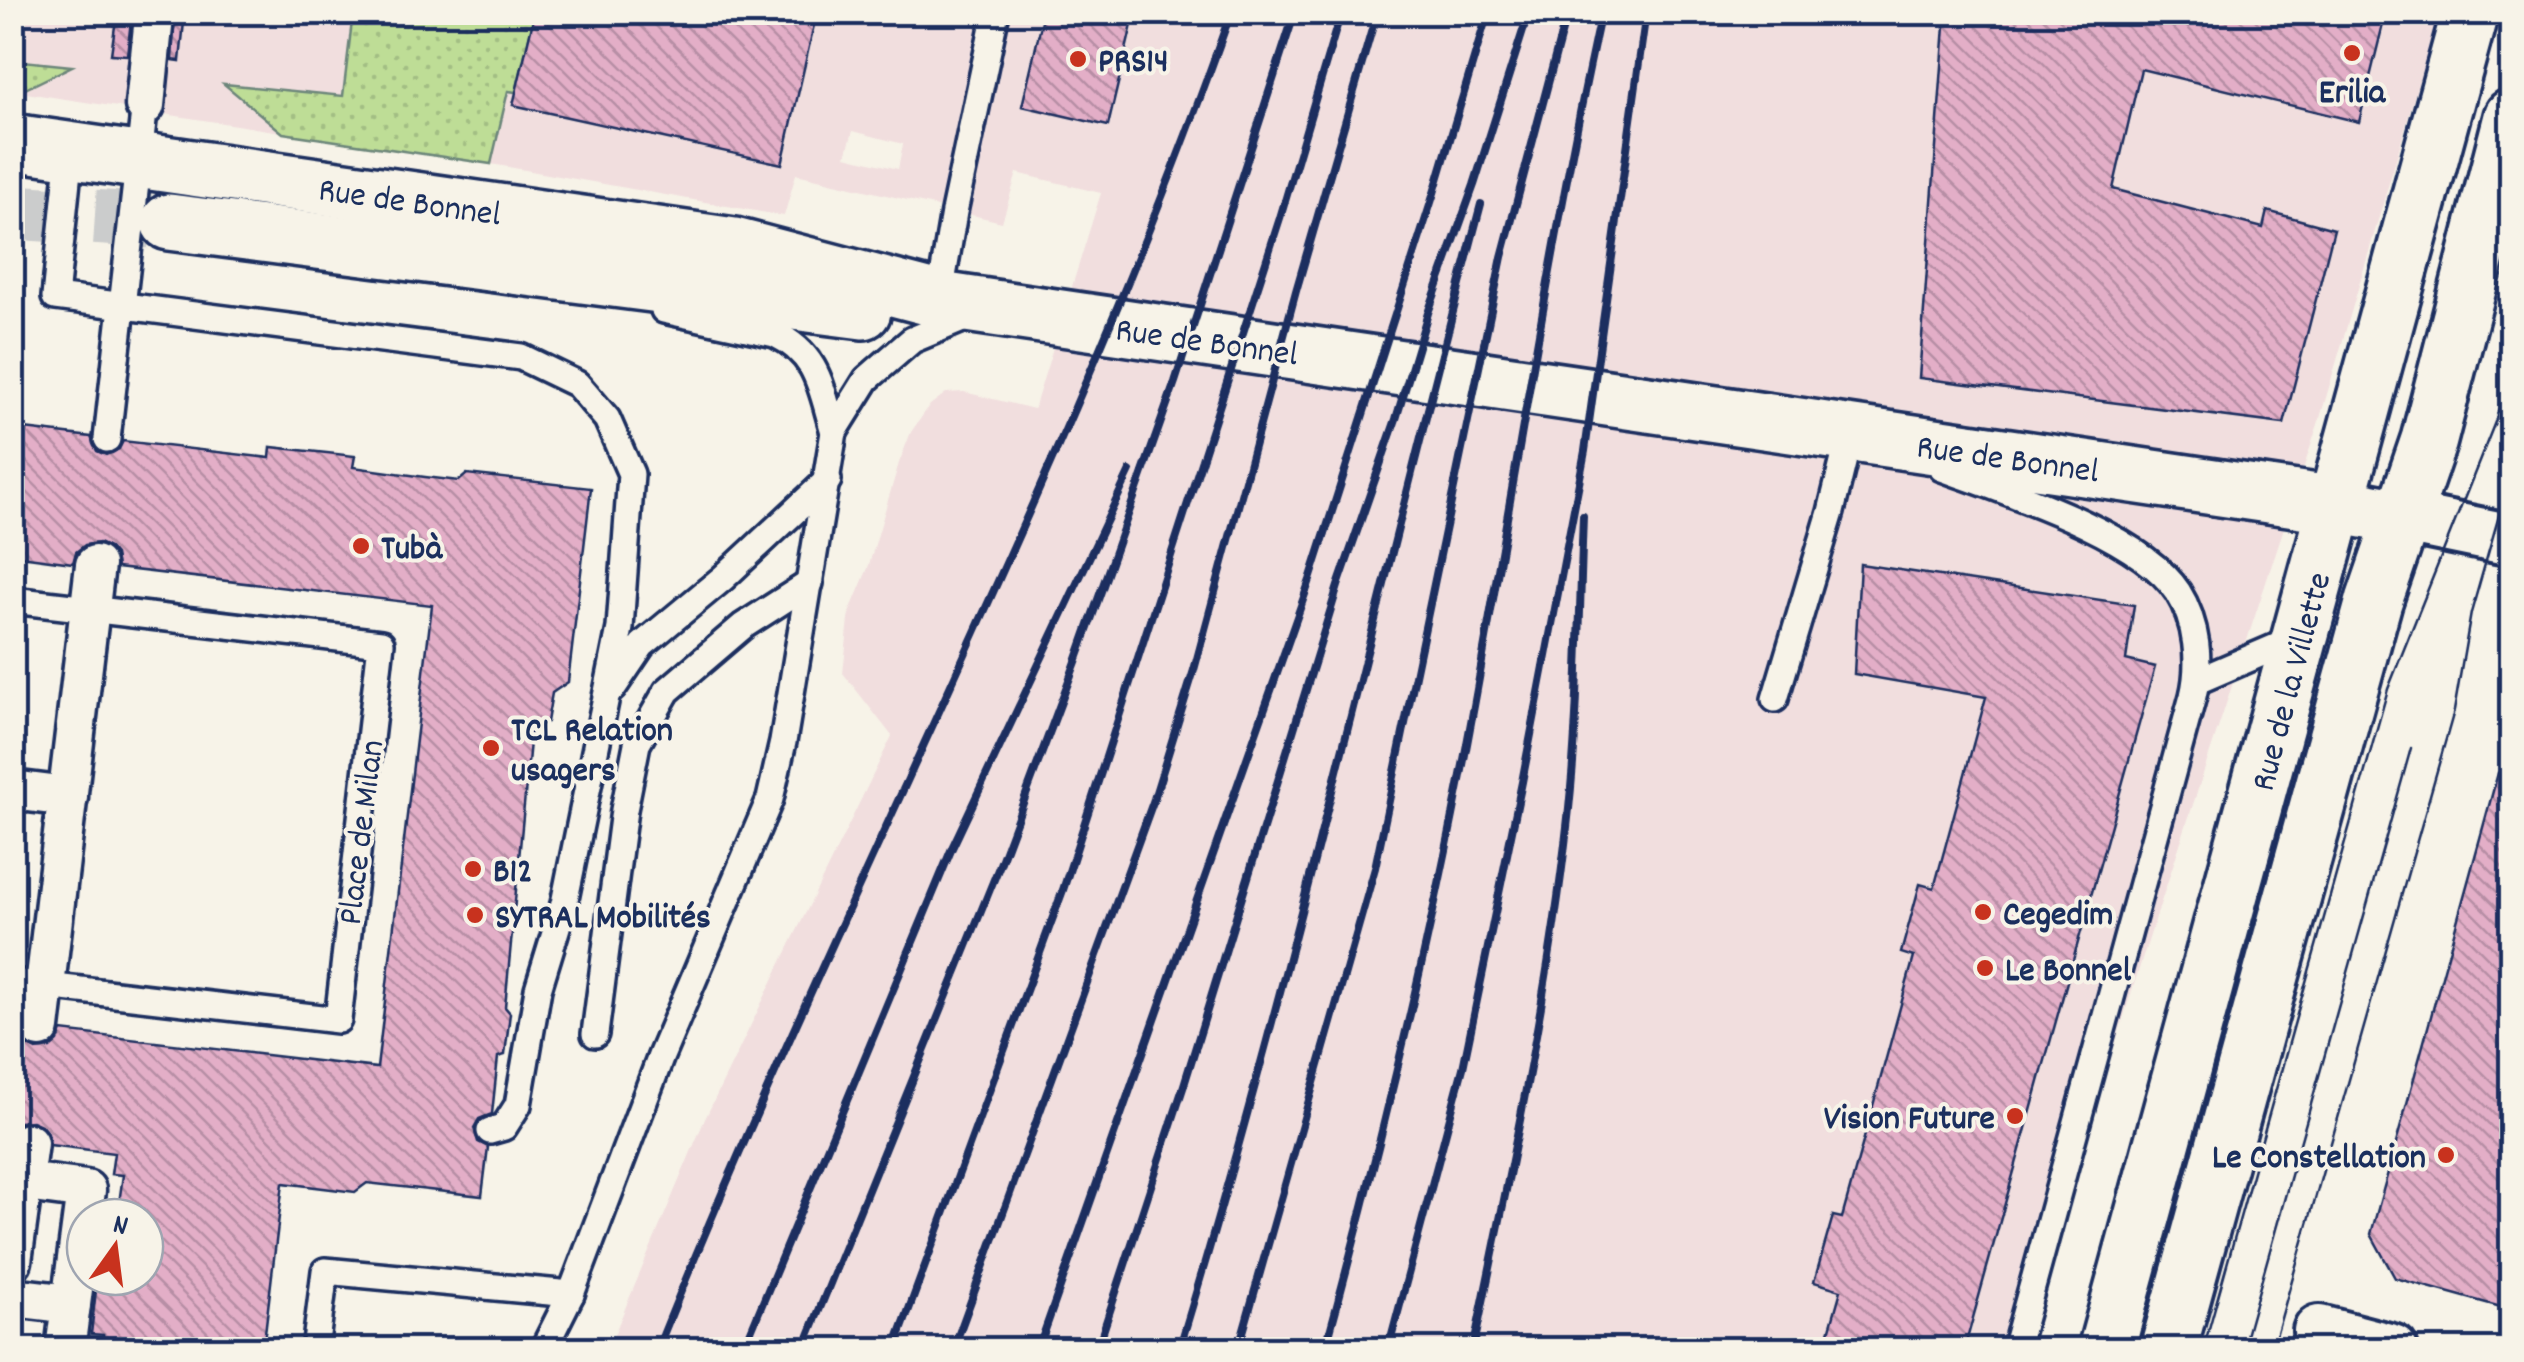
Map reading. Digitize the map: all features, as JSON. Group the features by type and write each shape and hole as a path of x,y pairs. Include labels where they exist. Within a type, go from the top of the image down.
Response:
{"main road":[{"name":"Rue de la Villette","path":"2106,1350 2470,12"},
{"name":"Rue de Bonnel","path":"12,142 70,150 144,112 734,246 965,303 2405,518"},
{"name":"Rue de la Villette","path":"2168,1350 2374,602 2429,440 2512,117"},
{"path":"169,222 880,313 965,303"}],"street":[{"path":"144,112 154,17"},
{"path":"2405,518 2512,540"},
{"path":"40,1028 29,984 68,798 95,566"},
{"path":"12,790 68,798"},
{"path":"12,1261 18,1181 28,1143"},
{"path":"18,1181 86,1190 65,1350"},
{"path":"12,1297 71,1304"},
{"path":"2319,1330 2392,1350"}],"lane":[{"path":"834,432 868,379 912,340 965,303 996,12"},
{"path":"107,439 110,305 144,112"},
{"path":"70,150 55,298 521,357 578,384 607,419 632,474 620,628 564,904 538,989 518,1105 504,1128 490,1131"},
{"path":"543,1350 571,1294 661,1056 770,798 834,432 814,365 792,342 775,334 632,302 588,275"},
{"path":"1775,699 1850,434 2060,512 2148,560 2179,593 2197,646 2197,681 2015,1350"},
{"path":"602,704 642,645 828,480"},
{"path":"595,1034 624,810 637,744 667,691 743,626 810,584"},
{"name":"Place de Milan","path":"12,600 381,643 338,1020 29,984"},
{"path":"2197,681 2302,636"},
{"path":"315,1350 324,1271 571,1294"}],"shaded area":[{"path":"12,13 2439,13 2320,418 2018,1350 608,1349 704,1121 892,736 843,673 850,611 868,568 911,432 930,405 946,393 964,392 1034,409 1101,193 1017,173 1002,222 796,174 784,216 491,164 13,91","holes":["853,131 903,144 898,169 846,156"]}],"green space":[{"path":"353,13 535,13 516,92 508,91 491,164 283,133 224,84 343,96"},
{"path":"13,60 72,66 19,92 13,91"}],"building":[{"path":"117,12 132,12 127,55 111,54"},
{"path":"175,12 185,12 180,61 172,60"},
{"path":"535,12 817,12 782,164 513,105"},
{"name":"PRS14","path":"1044,12 1135,12 1108,126 1022,106"},
{"path":"1946,12 2386,12 2359,122 2141,69 2113,189 2263,228 2267,211 2334,229 2284,424 1919,378"},
{"path":"16,428 91,437 97,451 106,455 119,449 123,441 270,458 271,447 355,456 353,467 425,477 459,481 467,474 591,488 568,682 552,693 547,722 531,731 505,1007 510,1013 505,1055 498,1057 492,1114 479,1119 474,1128 478,1142 488,1147 482,1196 367,1183 355,1192 283,1183 263,1350 101,1350 103,1335 91,1334 95,1297 165,1297 165,1197 120,1197 123,1175 111,1174 114,1153 50,1145 48,1134 32,1121 12,1127 12,1025 18,1026 26,1045 36,1050 50,1048 62,1031 377,1068 432,605 117,568 115,555 99,543 85,545 76,552 73,563 12,555 12,452"},
{"name":"Le Bonnel","path":"1860,564 2134,605 2126,660 2155,667 1964,1350 1824,1350 1841,1290 1814,1282 1833,1216 1842,1218 1914,957 1901,953 1920,884 1934,888 1986,697 1854,674"},
{"name":"Le Constellation","path":"2498,773 2512,775 2512,1310 2395,1278 2371,1234"}],"tunnel":[{"path":"12,212 169,222"}],"tram line":[{"path":"2203,1350 2388,689 2495,422 2512,363"},
{"path":"2272,1350 2454,711 2471,613 2512,470"},
{"path":"2242,1350 2411,748"}],"railway":[{"path":"657,1350 800,1015 1099,351 1168,183 1231,12"},
{"path":"803,1350 999,867 1077,659 1175,382 1295,12"},
{"path":"894,1350 1063,890 1280,218 1341,12"},
{"path":"953,1350 1154,799 1194,670 1296,291 1377,12"},
{"path":"1038,1350 1310,580 1488,12"},
{"path":"1097,1350 1184,1085 1338,586 1529,12"},
{"path":"1238,1350 1375,868 1502,257 1567,12"},
{"path":"1325,1350 1386,1114 1441,876 1565,188 1601,12"},
{"path":"1388,1350 1463,1068 1522,782 1585,451 1646,12"},
{"path":"1179,1350 1298,922 1481,204"},
{"path":"743,1350 952,848 1130,471"},
{"path":"1473,1350 1526,1089 1559,893 1574,750 1583,516"}],"place":[{"name":"Erilia","path":"2352,53"},
{"name":"PRS14","path":"1078,59"},
{"name":"Tubà","path":"361,546"},
{"name":"TCL Relation usagers","path":"491,748"},
{"name":"B12","path":"473,869"},
{"name":"Cegedim","path":"1983,912"},
{"name":"SYTRAL Mobilités","path":"475,915"},
{"name":"Le Bonnel","path":"1985,968"},
{"name":"Vision Future","path":"2015,1116"},
{"name":"Le Constellation","path":"2446,1155"}]}
